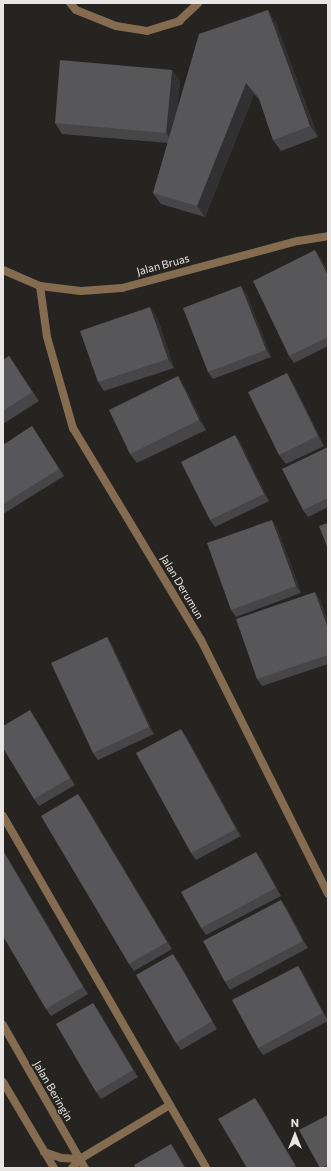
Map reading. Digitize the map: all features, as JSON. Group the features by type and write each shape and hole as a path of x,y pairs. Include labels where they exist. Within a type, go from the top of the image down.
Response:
{"street":[{"path":"70,3 76,10 116,26 147,31 179,21 198,3"},
{"name":"Jalan Bruas","path":"3,270 40,286 81,291 122,288 298,241 328,236"},
{"name":"Jalan Derumun","path":"40,286 47,337 73,428 201,640 328,894"},
{"path":"3,816 206,1168"},
{"name":"Jalan Beringin","path":"3,1025 85,1168"},
{"path":"3,1082 54,1168"},
{"path":"72,1168 80,1159 170,1105"},
{"path":"44,1152 61,1158 80,1159"}],"building":[{"path":"268,10 310,126 273,140 258,96 246,83 197,206 153,193 199,34"},
{"path":"60,60 172,70 166,133 55,123"},
{"path":"315,250 328,276 328,337 289,356 253,281"},
{"path":"241,286 266,350 208,372 183,308"},
{"path":"150,307 168,359 98,382 80,331"},
{"path":"9,356 32,392 3,411 3,360"},
{"path":"287,373 318,436 279,455 248,392"},
{"path":"178,376 199,420 130,454 109,410"},
{"path":"32,426 59,469 3,504 3,445"},
{"path":"235,435 264,494 210,520 181,462"},
{"path":"328,447 328,498 303,510 282,469"},
{"path":"272,520 296,586 231,610 207,543"},
{"path":"328,523 328,549 319,526"},
{"path":"315,592 328,629 328,655 257,679 236,619"},
{"path":"107,637 149,727 93,753 51,663"},
{"path":"30,710 70,778 34,799 3,748 3,726"},
{"path":"181,729 236,829 191,853 136,753"},
{"path":"78,794 167,942 129,964 41,816"},
{"path":"3,851 83,987 46,1009 3,936"},
{"path":"256,852 276,888 201,928 181,892"},
{"path":"281,900 303,941 225,982 203,941"},
{"path":"173,954 212,1021 176,1043 136,975"},
{"path":"298,966 323,1013 258,1048 232,1000"},
{"path":"93,1003 133,1070 96,1092 56,1024"},
{"path":"255,1098 295,1165 290,1168 247,1168 218,1119"},
{"path":"328,1115 328,1164 320,1168 299,1130"},
{"path":"171,1144 185,1168 136,1168 134,1165"}]}
